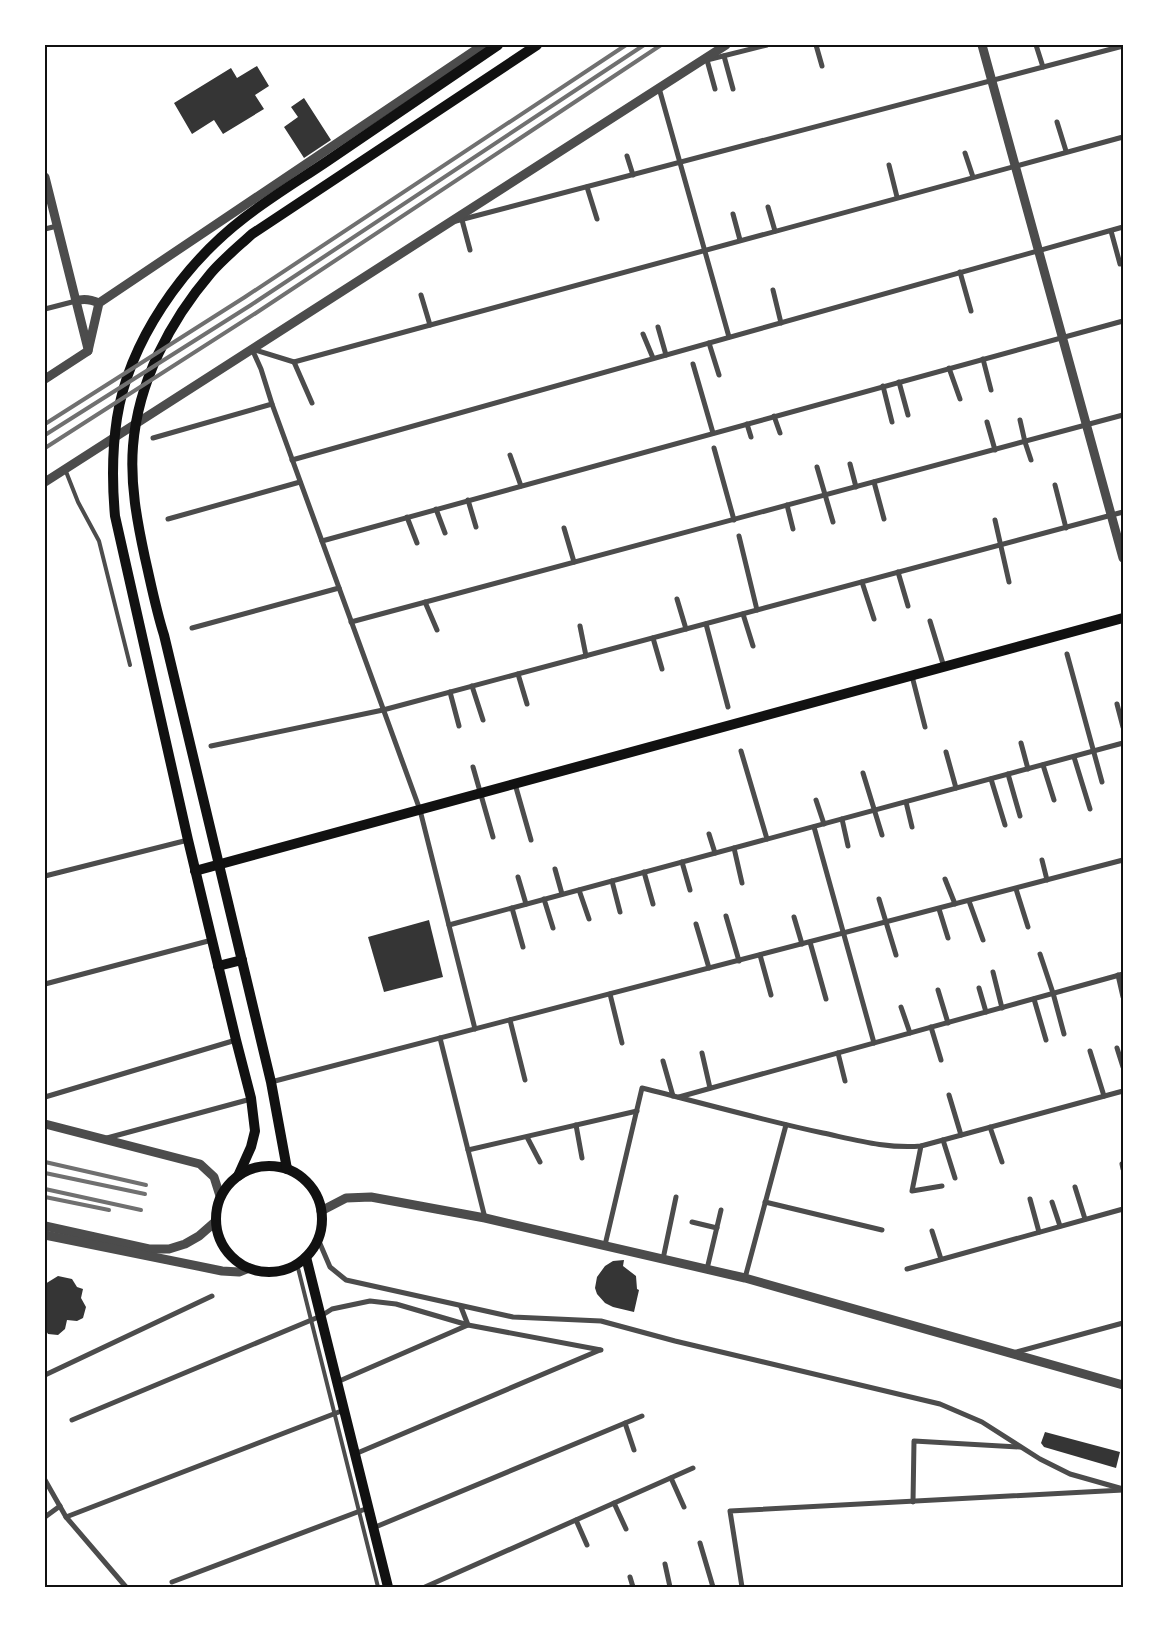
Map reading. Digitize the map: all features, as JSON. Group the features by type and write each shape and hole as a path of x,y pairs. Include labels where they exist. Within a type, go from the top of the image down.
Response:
{"main road":[{"path":"238,1176 251,1147 255,1131 251,1098 188,840 115,516 112,482 114,441 122,391 138,350 161,307 193,265 244,218 498,45"},
{"path":"287,1169 271,1082 137,523 133,489 133,448 141,398 157,357 180,314 212,271 252,234 537,45"},
{"path":"196,871 1123,618"},
{"path":"218,966 242,960"},
{"path":"270,1166 287,1169 300,1176 310,1185 318,1198 322,1225 318,1239 306,1257 297,1264 275,1272 264,1272 249,1268 236,1261 225,1250 218,1237 215,1222 220,1196 238,1176 253,1168 270,1166"},
{"path":"306,1257 316,1318 337,1382 339,1412 355,1454 364,1510 373,1528 388,1587"}],"street":[{"path":"45,379 88,350 99,303 484,45"},
{"path":"46,481 703,62 726,45"},
{"path":"703,62 767,45"},
{"path":"816,45 822,66"},
{"path":"982,45 1123,558"},
{"path":"1036,45 1043,67"},
{"path":"447,224 992,81 1106,48 1123,46"},
{"path":"724,56 733,89"},
{"path":"703,62 714,90"},
{"path":"660,88 728,337"},
{"path":"1056,122 1066,152"},
{"path":"252,349 294,362 1123,137"},
{"path":"966,153 973,177"},
{"path":"627,156 633,175"},
{"path":"889,165 897,197"},
{"path":"45,177 88,350"},
{"path":"586,187 597,219"},
{"path":"768,207 775,231"},
{"path":"733,214 740,240"},
{"path":"462,220 470,250"},
{"path":"45,229 57,226"},
{"path":"292,460 1123,227"},
{"path":"1110,231 1120,264"},
{"path":"960,272 971,311"},
{"path":"772,290 781,322"},
{"path":"421,295 430,325"},
{"path":"45,309 76,301 93,300 99,303"},
{"path":"322,541 1123,321"},
{"path":"658,327 666,354"},
{"path":"643,334 653,358"},
{"path":"709,343 719,375"},
{"path":"252,349 261,369 292,460 420,810 475,1029"},
{"path":"983,359 991,390"},
{"path":"294,362 312,403"},
{"path":"693,364 713,433"},
{"path":"950,368 960,399"},
{"path":"900,382 908,415"},
{"path":"883,386 892,422"},
{"path":"153,438 272,404"},
{"path":"351,622 1123,415"},
{"path":"774,416 780,433"},
{"path":"1020,420 1031,460"},
{"path":"987,422 995,450"},
{"path":"747,424 751,437"},
{"path":"714,448 734,520"},
{"path":"510,455 521,486"},
{"path":"850,464 856,487"},
{"path":"816,467 833,522"},
{"path":"168,519 300,482"},
{"path":"874,482 884,519"},
{"path":"1055,485 1066,528"},
{"path":"468,500 476,527"},
{"path":"787,505 793,529"},
{"path":"436,509 445,533"},
{"path":"211,746 383,710 1123,512"},
{"path":"407,517 416,543"},
{"path":"995,520 1009,582"},
{"path":"564,528 574,562"},
{"path":"739,536 757,610"},
{"path":"898,572 908,606"},
{"path":"862,582 874,619"},
{"path":"192,628 339,588"},
{"path":"676,599 686,629"},
{"path":"425,602 436,630"},
{"path":"743,614 753,646"},
{"path":"930,621 944,667"},
{"path":"706,624 728,707"},
{"path":"580,626 586,656"},
{"path":"653,638 662,669"},
{"path":"1067,654 1102,782"},
{"path":"518,674 527,704"},
{"path":"912,676 925,727"},
{"path":"472,686 484,720"},
{"path":"450,692 459,726"},
{"path":"1117,704 1123,727"},
{"path":"1021,743 1028,769"},
{"path":"449,925 1123,744"},
{"path":"741,751 767,839"},
{"path":"946,752 956,788"},
{"path":"1074,756 1090,809"},
{"path":"1043,765 1054,800"},
{"path":"473,767 493,837"},
{"path":"863,773 882,835"},
{"path":"1008,774 1020,816"},
{"path":"991,779 1005,826"},
{"path":"515,784 531,840"},
{"path":"816,800 824,824"},
{"path":"906,802 912,827"},
{"path":"842,819 848,846"},
{"path":"814,826 874,1043"},
{"path":"709,834 715,853"},
{"path":"45,876 188,840"},
{"path":"734,848 742,882"},
{"path":"1042,860 1047,880"},
{"path":"271,1082 1123,860"},
{"path":"682,862 690,890"},
{"path":"555,869 562,894"},
{"path":"644,872 653,904"},
{"path":"518,877 526,904"},
{"path":"945,879 955,904"},
{"path":"612,881 620,912"},
{"path":"1016,888 1028,927"},
{"path":"579,890 589,920"},
{"path":"544,899 553,928"},
{"path":"879,899 896,955"},
{"path":"969,901 983,940"},
{"path":"512,908 523,947"},
{"path":"939,908 948,938"},
{"path":"726,916 739,960"},
{"path":"794,916 802,944"},
{"path":"696,924 709,968"},
{"path":"45,984 212,940"},
{"path":"810,942 826,999"},
{"path":"1040,954 1064,1034"},
{"path":"760,955 771,994"},
{"path":"992,972 1002,1008"},
{"path":"676,1096 1121,975 1123,997"},
{"path":"979,988 986,1012"},
{"path":"938,990 948,1023"},
{"path":"610,994 622,1044"},
{"path":"1034,999 1046,1040"},
{"path":"901,1007 910,1033"},
{"path":"510,1020 525,1080"},
{"path":"931,1027 941,1060"},
{"path":"440,1038 485,1218"},
{"path":"45,1097 236,1040"},
{"path":"1117,1048 1123,1067"},
{"path":"1090,1051 1104,1096"},
{"path":"702,1053 710,1088"},
{"path":"838,1053 845,1080"},
{"path":"663,1061 676,1096"},
{"path":"605,1245 642,1088 786,1125 901,1148 921,1146 1123,1091"},
{"path":"949,1095 961,1135"},
{"path":"102,1140 251,1098"},
{"path":"468,1150 636,1111"},
{"path":"45,1124 200,1164 214,1177 220,1196"},
{"path":"576,1125 582,1158"},
{"path":"745,1278 786,1125"},
{"path":"990,1127 1002,1162"},
{"path":"526,1137 540,1162"},
{"path":"942,1140 955,1178"},
{"path":"921,1146 912,1191 942,1186"},
{"path":"1075,1187 1085,1220"},
{"path":"321,1211 346,1198 371,1197 485,1218 745,1278 1123,1385"},
{"path":"663,1258 676,1197"},
{"path":"1030,1199 1039,1232"},
{"path":"765,1202 882,1230"},
{"path":"1052,1202 1060,1226"},
{"path":"907,1269 1123,1209"},
{"path":"707,1269 721,1210"},
{"path":"45,1226 149,1248 169,1249 192,1240 215,1222"},
{"path":"692,1222 717,1228"},
{"path":"932,1232 940,1259"},
{"path":"45,1235 222,1272 238,1272 249,1268"},
{"path":"318,1239 330,1267 346,1280 513,1317 601,1321 675,1341 940,1404 982,1422 1021,1447 1070,1474 1123,1490"},
{"path":"45,1376 212,1296"},
{"path":"72,1420 316,1318 332,1309 370,1301 396,1304 468,1325 601,1350 355,1454"},
{"path":"461,1307 468,1325"},
{"path":"1013,1353 1123,1323"},
{"path":"337,1382 468,1325"},
{"path":"66,1517 339,1412"},
{"path":"373,1528 642,1416"},
{"path":"625,1423 634,1450"},
{"path":"914,1502 914,1440 1021,1447"},
{"path":"425,1587 693,1468"},
{"path":"671,1478 684,1507"},
{"path":"45,1480 66,1517 126,1587"},
{"path":"742,1587 730,1511 1123,1490"},
{"path":"614,1503 626,1529"},
{"path":"45,1518 60,1506"},
{"path":"172,1582 364,1510"},
{"path":"576,1520 588,1545"},
{"path":"700,1543 713,1587"},
{"path":"665,1564 670,1587"},
{"path":"630,1577 632,1587"}],"lane":[{"path":"65,469 78,502 100,541 130,665"},
{"path":"297,1264 316,1318 364,1510 378,1587"}],"building":[{"path":"257,66 269,86 255,95 264,109 223,134 214,120 192,134 174,103 231,68 237,78"},
{"path":"304,98 331,140 304,158 284,127 298,117 291,107"},
{"path":"429,920 443,977 384,992 368,937"},
{"path":"624,1260 623,1266 636,1276 637,1289 639,1290 634,1312 605,1303 597,1294 595,1288 597,1277 605,1266 613,1261"},
{"path":"58,1276 72,1279 77,1287 83,1289 81,1298 86,1307 83,1318 77,1321 67,1320 65,1329 58,1335 48,1334 45,1329 45,1284"},
{"path":"1045,1432 1120,1452 1116,1468 1044,1447 1041,1443"}],"railway":[{"path":"45,424 245,297 626,45"},
{"path":"45,435 251,305 644,45"},
{"path":"45,448 256,313 661,45"},
{"path":"45,1162 146,1185"},
{"path":"45,1173 145,1194"},
{"path":"45,1189 141,1210"},
{"path":"45,1197 109,1210"}]}
